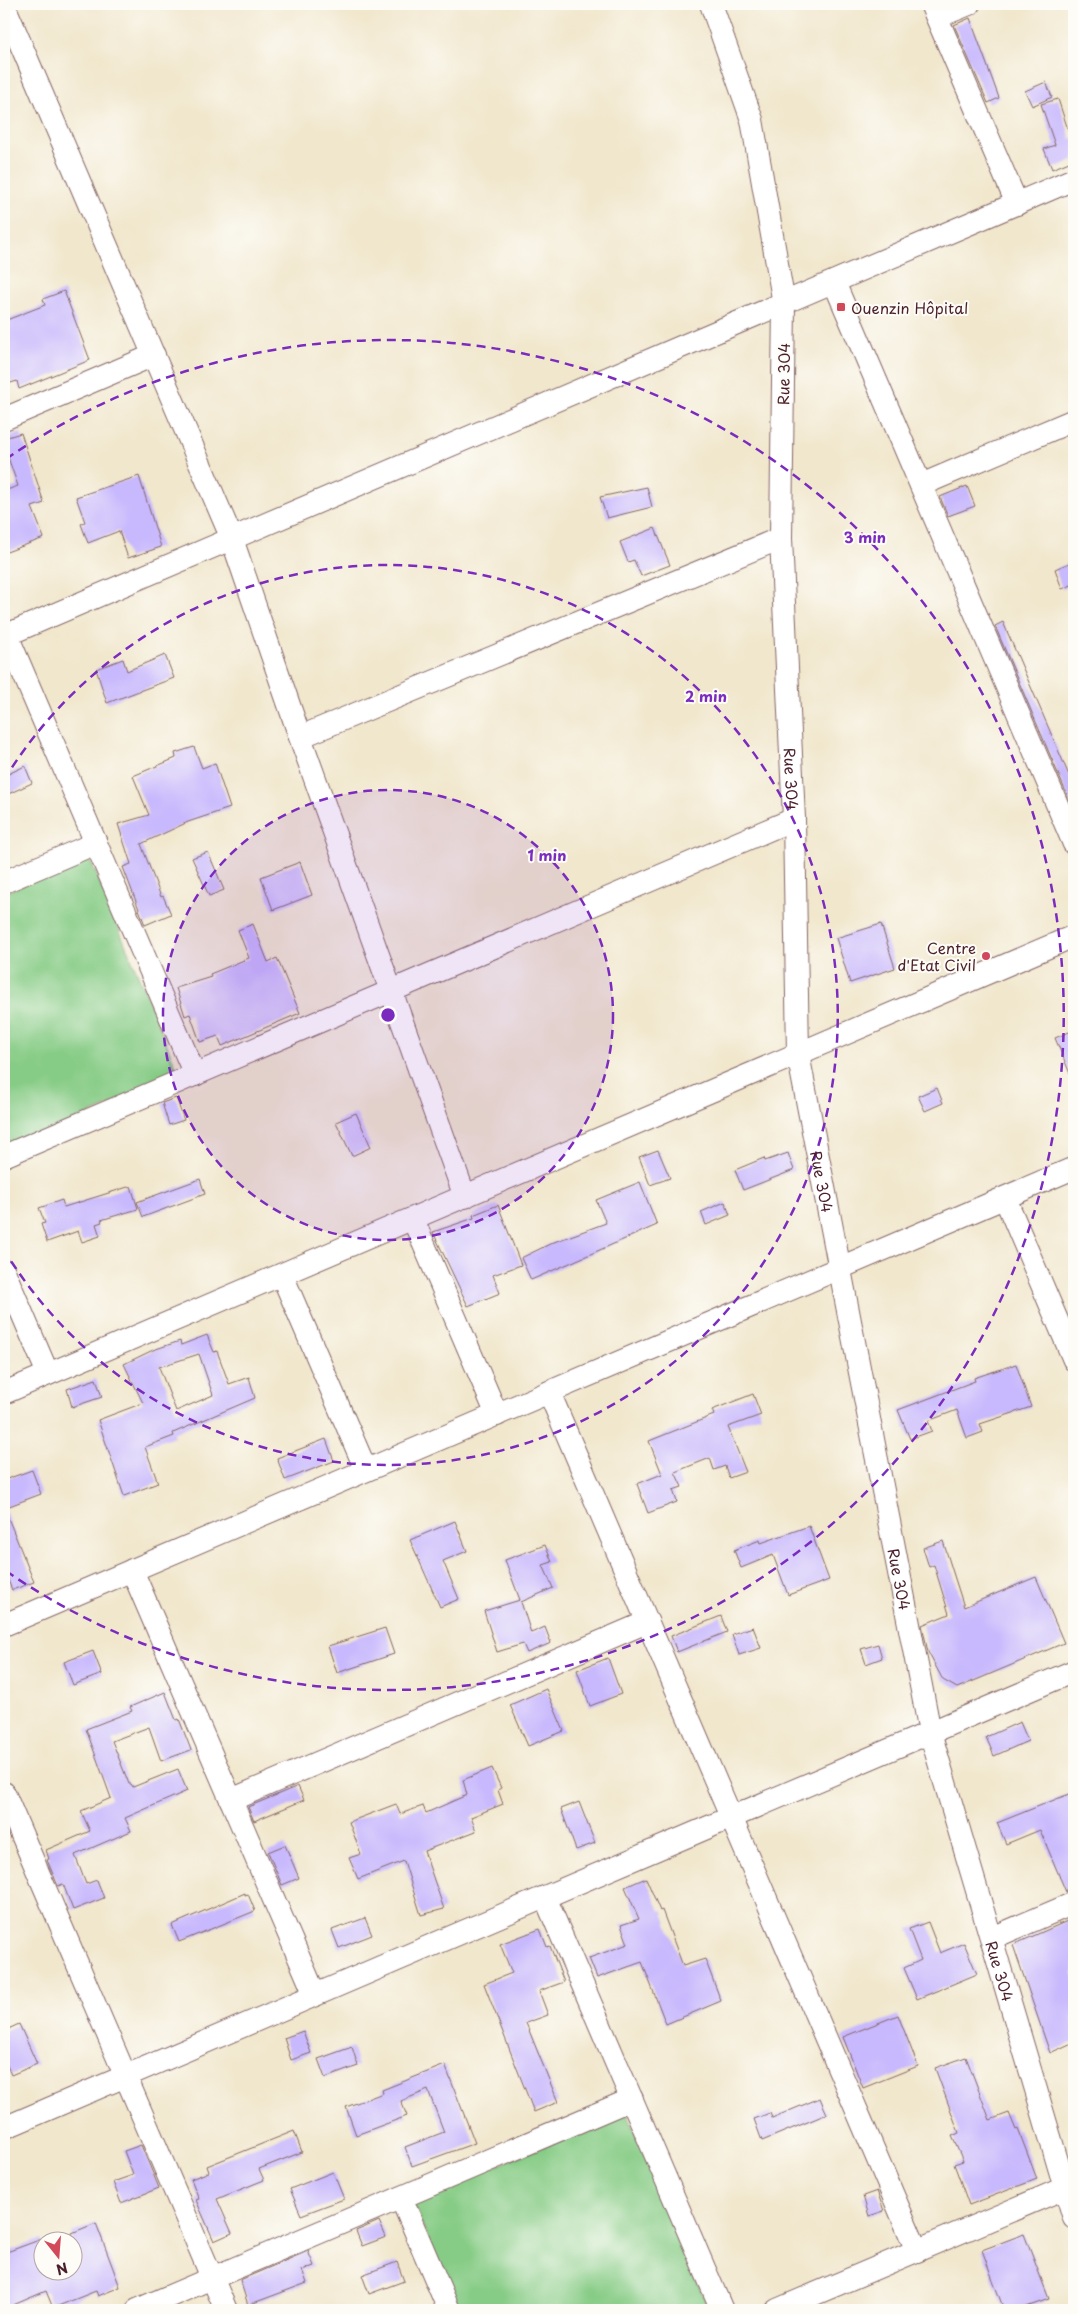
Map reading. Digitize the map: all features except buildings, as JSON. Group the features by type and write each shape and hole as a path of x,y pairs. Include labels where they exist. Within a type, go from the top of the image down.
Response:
{"street":[{"name":"Rue 304","path":"711,4 752,120 784,304 781,538 794,819 798,1054 930,1732 1070,2186 1074,2218"},
{"path":"969,4 934,11 1017,204"},
{"path":"4,5 232,539 300,737 465,1196"},
{"path":"195,1075 5,636 1074,179"},
{"path":"834,282 1074,844"},
{"path":"4,419 154,355"},
{"path":"921,485 1074,420"},
{"path":"300,737 781,538"},
{"path":"4,1156 794,819"},
{"path":"4,882 96,843"},
{"path":"4,1393 1074,936"},
{"path":"4,1625 1074,1168"},
{"path":"1004,1198 1074,1360"},
{"path":"413,1219 497,1415"},
{"path":"4,1271 48,1374"},
{"path":"282,1275 366,1470"},
{"path":"549,1392 917,2251"},
{"path":"132,1570 315,1995"},
{"path":"231,1800 647,1622"},
{"path":"4,2128 1074,1671"},
{"path":"4,1793 226,2310"},
{"path":"545,1897 722,2310"},
{"path":"992,1938 1074,1903"},
{"path":"136,2310 632,2099"},
{"path":"777,2310 1070,2186"},
{"path":"401,2198 449,2310"}],"green space":[{"path":"89,857 180,1076 4,1150 4,893"},
{"path":"626,2112 709,2310 458,2310 412,2201"}],"place":[{"name":"Ouenzin Hôpital","path":"841,307"},
{"name":"Centre d'Etat Civil","path":"986,956"}]}
